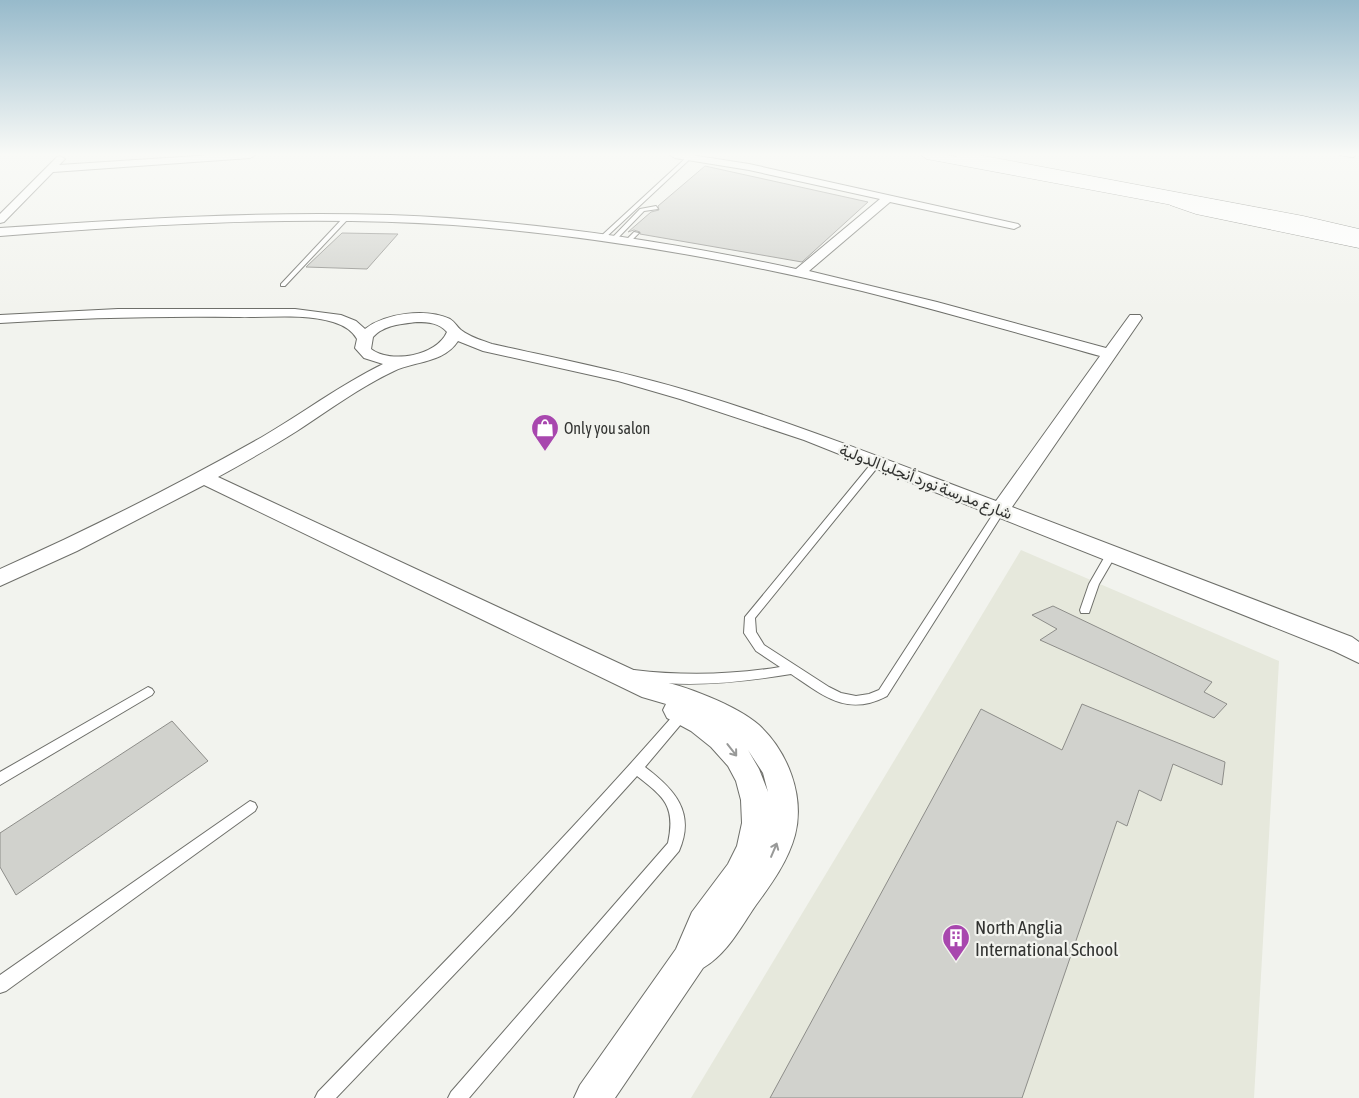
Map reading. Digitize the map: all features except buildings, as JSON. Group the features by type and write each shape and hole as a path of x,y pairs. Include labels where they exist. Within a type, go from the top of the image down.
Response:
{"main road":[{"path":"1187,206 1209,213 1359,243"},
{"path":"1199,206 1359,234"},
{"path":"1230,206 1303,220 1359,234"},
{"path":"1272,206 1359,223"}],"street":[{"path":"0,220 13,206"},
{"path":"799,273 878,206"},
{"path":"925,206 1014,226"},
{"path":"0,232 174,221 345,219 499,226 705,255 799,273 902,297 1110,354"},
{"path":"0,319 181,312 366,315 408,319"},
{"path":"308,314 332,317 350,324 361,333 366,347 384,360 405,360"},
{"path":"1000,510 1134,318"},
{"path":"347,392 361,376 365,368 366,347 370,332 383,325 408,319"},
{"name":"شارع مدرسة نورد أنجليا الدولية","path":"408,319 435,319 448,324 454,332 478,345 499,351 583,367 659,387 746,414 878,461 1354,648"},
{"path":"437,352 451,342 454,332"},
{"name":"شارع مدرسة نورد أنجليا الدولية","path":"405,360 437,352 499,351"},
{"path":"0,578 98,532 270,440 374,374 405,360"},
{"path":"203,476 651,690 677,696 718,713 737,723 753,736 766,752 776,771 782,791 784,812 780,834 772,856 712,942 691,956 593,1098"},
{"path":"651,690 665,703 710,728 724,740 735,754 750,782 755,798 754,837 748,857 738,876 699,931 692,947 691,956"}],"lane":[{"path":"607,240 641,206"},
{"path":"607,240 623,229 642,210 656,208"},
{"path":"283,284 345,219"},
{"path":"623,229 634,231 626,243"},
{"path":"878,461 750,618 750,633 760,648 839,697 856,701 871,699 883,693 1000,510"},
{"path":"1085,610 1094,584 1112,553"},
{"path":"611,671 655,677 700,679 762,675 792,669"},
{"path":"0,779 148,692"},
{"path":"324,1098 494,922 637,768 683,713"},
{"path":"457,1098 674,846 679,828 678,811 670,795 637,768"},
{"path":"0,985 250,807"}],"shaded area":[{"path":"1021,550 1279,661 1254,1098 691,1098"}],"place":[{"name":"Only you salon","path":"545,452"},
{"name":"North Anglia International School","path":"956,962"}]}
